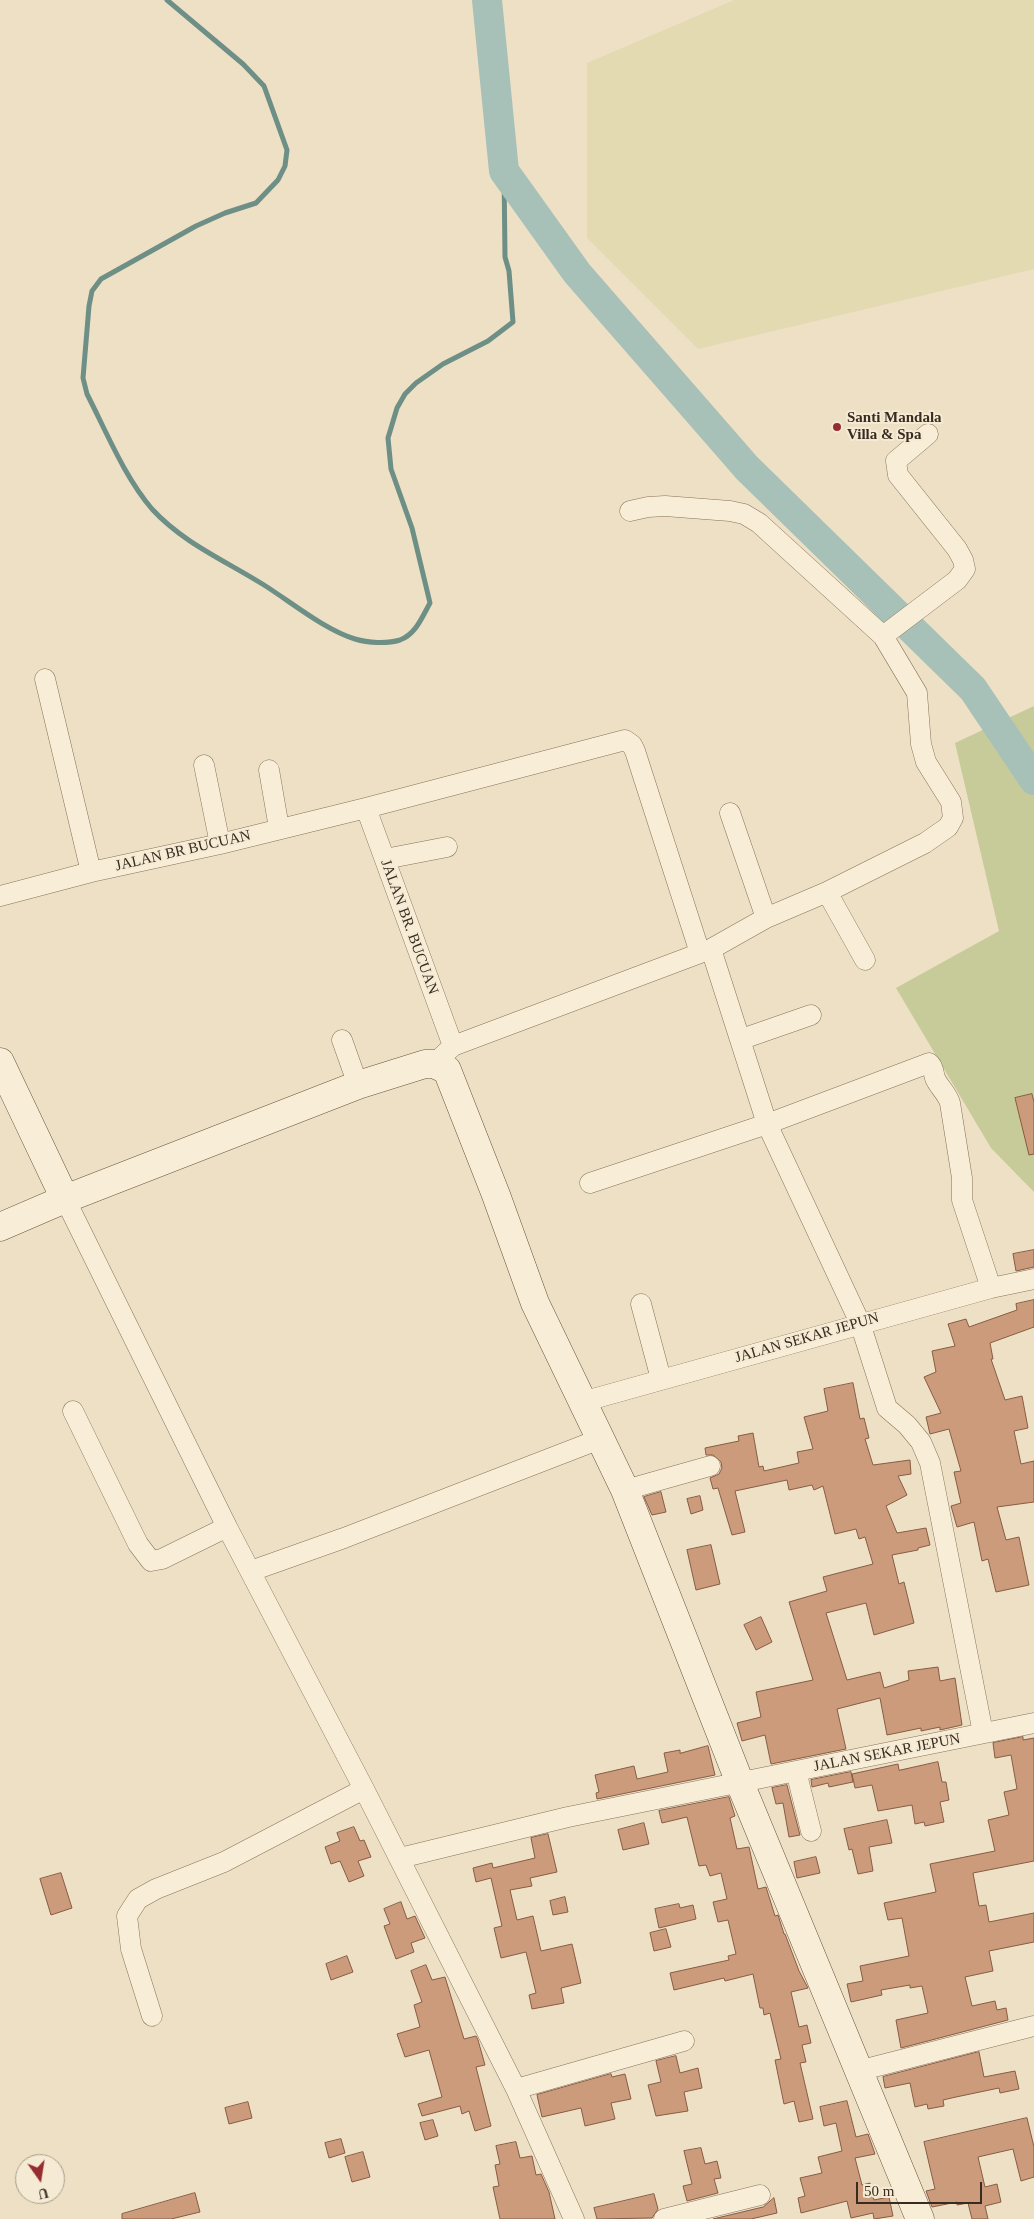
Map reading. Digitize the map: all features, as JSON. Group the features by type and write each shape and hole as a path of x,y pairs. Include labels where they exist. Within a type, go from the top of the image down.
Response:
{"main road":[{"path":"0,1227 65,1199 358,1085 444,1055 447,1070 535,1303 625,1490 740,1783 920,2219"},
{"path":"0,1062 65,1199"}],"street":[{"path":"886,634 957,580 965,570 963,560 957,549 898,475 895,467 896,461 928,434"},
{"path":"444,1055 706,951 766,918 827,892 925,843 948,827 953,818 951,802 926,762 921,744 917,693 886,634 759,523 744,514 665,506 630,511"},
{"path":"45,679 91,872"},
{"name":"JALAN BR BUCUAN","path":"0,896 91,872 220,844 366,808 621,740 628,741 635,751 706,951"},
{"path":"204,764 220,844"},
{"path":"268,770 279,828"},
{"name":"JALAN BR. BUCUAN","path":"366,808 385,859 444,1055"},
{"path":"730,813 766,918"},
{"path":"385,859 447,847"},
{"path":"827,892 865,960"},
{"path":"706,951 742,1039 768,1124 860,1323 887,1408 907,1425 921,1442 930,1463 982,1733"},
{"path":"742,1039 811,1015"},
{"path":"342,1040 358,1085"},
{"path":"590,1183 768,1124 923,1064 931,1065 935,1078 946,1093 950,1103 962,1178 962,1200 991,1288"},
{"path":"65,1199 227,1526 400,1858 516,2089 574,2219"},
{"name":"JALAN SEKAR JEPUN","path":"582,1402 860,1323 991,1288 1034,1279"},
{"path":"641,1304 661,1379"},
{"path":"73,1411 138,1544 147,1558 155,1561 227,1526"},
{"path":"251,1570 344,1538 600,1439"},
{"path":"625,1490 710,1466"},
{"name":"JALAN SEKAR JEPUN","path":"400,1858 568,1817 1034,1724"},
{"path":"796,1771 811,1831"},
{"path":"152,2016 131,1949 127,1916 138,1899 156,1889 224,1862 364,1788"},
{"path":"858,2071 1034,2026"},
{"path":"516,2089 684,2041"},
{"path":"664,2219 760,2195"}],"shaded area":[{"path":"734,0 1034,0 1034,269 698,349 587,238 587,63"}],"green space":[{"path":"1034,706 1034,1192 991,1148 896,988 999,931 955,743"}],"building":[{"path":"1032,1094 1034,1102 1034,1154 1029,1155 1015,1098"},
{"path":"1034,1250 1034,1267 1016,1271 1013,1254"},
{"path":"1034,1300 1034,1327 990,1343 993,1359 991,1359 1005,1400 1022,1396 1028,1428 1014,1431 1021,1464 1034,1461 1034,1502 997,1507 1006,1540 1019,1537 1029,1585 996,1592 988,1559 982,1561 974,1522 957,1527 951,1506 961,1503 954,1472 961,1471 949,1429 930,1434 926,1417 941,1413 924,1377 936,1372 932,1351 955,1346 948,1324 966,1319 969,1327 1017,1310 1016,1304"},
{"path":"853,1383 860,1419 864,1418 869,1438 865,1439 873,1465 910,1460 911,1474 898,1476 907,1495 886,1506 897,1533 926,1528 930,1545 918,1548 918,1550 892,1555 899,1584 904,1582 914,1623 874,1635 866,1603 826,1613 847,1680 880,1672 884,1688 909,1680 908,1671 938,1667 940,1681 955,1678 962,1725 940,1730 940,1727 921,1731 921,1728 887,1735 880,1698 837,1709 846,1749 771,1764 765,1735 742,1741 737,1723 761,1717 756,1692 813,1680 789,1602 827,1591 823,1577 873,1564 865,1537 859,1539 856,1529 835,1534 823,1486 814,1490 812,1485 789,1490 787,1480 735,1491 745,1532 732,1535 718,1488 713,1489 710,1478 719,1474 722,1468 721,1462 713,1455 706,1455 705,1448 739,1441 738,1436 753,1433 759,1467 763,1466 764,1471 799,1463 797,1452 813,1449 804,1417 828,1411 824,1389"},
{"path":"661,1492 666,1512 652,1515 644,1497"},
{"path":"700,1496 703,1510 691,1514 687,1499"},
{"path":"711,1545 720,1584 696,1590 687,1550"},
{"path":"761,1617 772,1642 756,1650 744,1625"},
{"path":"1023,1737 1023,1740 1034,1738 1034,1861 973,1873 979,1906 986,1905 989,1922 1034,1913 1034,1942 989,1951 993,1971 965,1977 972,2006 995,2001 997,2010 1006,2008 1008,2020 901,2048 896,2020 928,2013 922,1986 910,1988 910,1985 881,1990 882,1995 851,2002 847,1984 863,1981 860,1966 909,1956 902,1918 888,1920 884,1903 936,1892 930,1864 995,1851 988,1820 1009,1815 1004,1792 1017,1789 1011,1755 995,1758 993,1743"},
{"path":"708,1746 715,1775 597,1799 596,1793 599,1792 595,1775 634,1766 637,1779 668,1772 664,1753 680,1750 680,1753"},
{"path":"938,1762 942,1782 946,1782 949,1800 940,1802 944,1822 925,1826 924,1822 915,1824 912,1805 878,1811 872,1785 855,1788 852,1774 898,1764 899,1770"},
{"path":"851,1772 853,1782 829,1787 828,1783 812,1787 811,1780"},
{"path":"787,1785 800,1835 789,1837 783,1803 776,1804 772,1788"},
{"path":"729,1797 735,1816 730,1818 737,1849 749,1847 758,1889 766,1887 775,1916 778,1915 799,1971 808,1988 791,1992 799,2027 807,2025 811,2043 802,2045 806,2062 800,2063 813,2119 799,2122 794,2101 784,2104 775,2060 781,2059 770,2013 764,2015 763,2008 760,2008 753,1974 725,1981 724,1978 674,1990 670,1973 729,1960 728,1956 736,1954 728,1920 718,1922 713,1902 727,1899 721,1873 710,1876 706,1865 699,1866 687,1817 662,1823 659,1811"},
{"path":"887,1820 892,1843 869,1847 873,1871 858,1874 852,1849 849,1850 844,1829"},
{"path":"644,1823 649,1844 623,1850 618,1830"},
{"path":"354,1827 360,1841 364,1840 371,1857 358,1861 364,1876 349,1882 340,1861 331,1864 325,1847 340,1841 337,1833"},
{"path":"548,1834 557,1872 530,1878 532,1886 510,1890 517,1920 533,1916 541,1951 572,1944 581,1983 561,1988 564,2003 532,2009 529,1995 536,1993 526,1952 501,1958 494,1928 502,1926 491,1878 476,1882 473,1868 492,1863 493,1868 535,1858 531,1838"},
{"path":"816,1857 820,1873 797,1878 794,1862"},
{"path":"61,1873 72,1908 51,1915 40,1879"},
{"path":"565,1897 568,1912 553,1915 550,1901"},
{"path":"401,1902 407,1919 415,1916 425,1938 411,1943 414,1952 396,1959 384,1926 390,1924 384,1909"},
{"path":"679,1904 680,1908 693,1905 696,1919 659,1928 655,1909"},
{"path":"666,1929 671,1947 654,1951 650,1933"},
{"path":"347,1956 353,1972 331,1980 326,1964"},
{"path":"426,1965 432,1980 445,1977 464,2039 476,2036 478,2040 485,2065 476,2067 491,2126 475,2131 469,2111 462,2114 460,2106 422,2116 418,2104 442,2097 429,2050 405,2057 397,2034 420,2027 414,2005 422,2002 411,1971"},
{"path":"979,2052 984,2077 1015,2071 1019,2089 1000,2093 999,2088 956,2097 943,2100 944,2106 928,2109 927,2104 915,2107 910,2083 885,2088 883,2077"},
{"path":"676,2056 680,2073 698,2068 702,2088 684,2092 688,2111 656,2116 648,2085 661,2082 656,2061"},
{"path":"611,2074 612,2077 625,2074 631,2099 611,2103 615,2119 585,2126 581,2108 542,2117 537,2095"},
{"path":"847,2101 856,2137 868,2134 875,2154 855,2158 862,2185 870,2183 874,2200 889,2197 893,2216 874,2219 873,2213 851,2218 847,2201 801,2213 798,2198 805,2196 800,2178 822,2173 818,2157 842,2151 836,2123 824,2126 820,2107"},
{"path":"248,2102 252,2118 229,2124 225,2108"},
{"path":"1027,2118 1034,2147 1034,2177 1021,2181 1013,2149 978,2157 985,2187 997,2184 1001,2202 985,2206 988,2219 972,2219 968,2203 957,2205 957,2202 932,2207 926,2191 935,2189 924,2142"},
{"path":"433,2120 438,2136 425,2140 420,2123"},
{"path":"341,2139 345,2153 329,2158 325,2143"},
{"path":"516,2142 520,2158 532,2156 536,2175 541,2174 549,2192 555,2219 500,2219 493,2187 499,2186 495,2165 500,2164 496,2146"},
{"path":"701,2148 705,2164 717,2161 721,2178 714,2179 718,2193 687,2201 683,2186 692,2184 684,2151"},
{"path":"363,2152 370,2177 352,2182 345,2157"},
{"path":"195,2193 200,2212 171,2219 122,2219 122,2214"},
{"path":"654,2194 658,2209 652,2218 597,2219 594,2208"},
{"path":"774,2198 777,2213 751,2219 713,2219 763,2207"}],"waterway":[{"path":"167,0 243,64 264,86 287,150 285,166 278,180 256,203 225,213 196,226 101,279 92,291 89,306 83,378 87,394 116,454 133,483 152,509 164,521 205,551 264,585 320,622 355,639 378,642 400,640 410,634 430,603 412,528 391,469 388,438 397,408 405,394 416,383 443,364 488,341 513,322 509,271 505,257 504,171"},
{"path":"487,0 504,171 577,273 747,468 973,689 1034,780"}],"place":[{"name":"Santi Mandala Villa & Spa","path":"837,427"}]}
